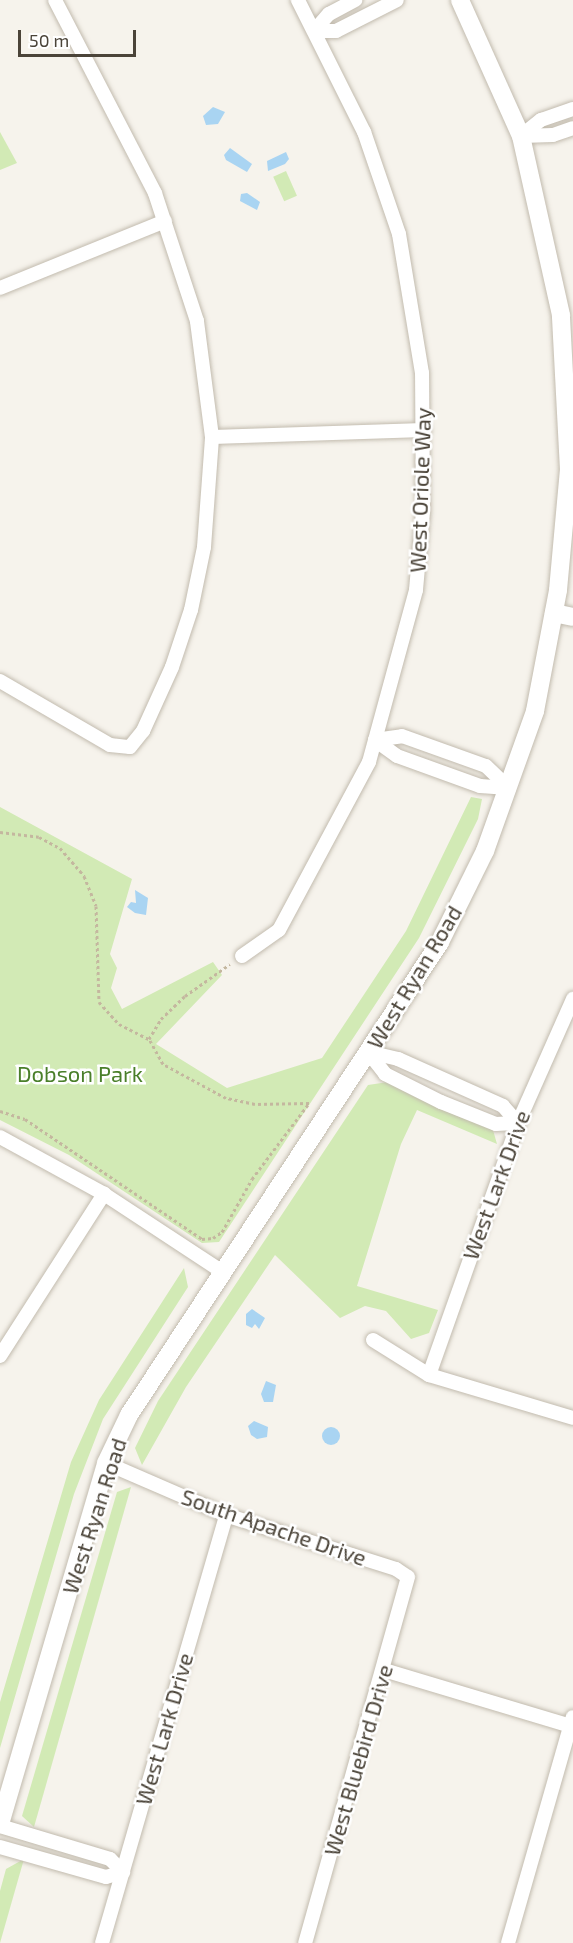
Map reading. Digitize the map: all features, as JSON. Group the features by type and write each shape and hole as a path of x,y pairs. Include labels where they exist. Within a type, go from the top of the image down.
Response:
{"street":[{"path":"0,681 110,745 130,747 143,731 172,667 191,610 204,547 212,437 197,321 155,193 55,0"},
{"name":"West Oriole Way","path":"242,956 279,930 320,857 375,740 416,590 423,511 422,373 399,234 364,132 298,0"},
{"path":"314,31 329,14 355,0"},
{"path":"314,31 336,31 397,0"},
{"name":"West Ryan Road","path":"0,1825 106,1463 152,1376 440,942 485,851 536,711 554,613 569,470 561,315 521,136 460,0"},
{"path":"521,136 541,120 573,109"},
{"path":"521,136 553,135 573,128"},
{"path":"0,288 165,221"},
{"path":"212,437 424,430"},
{"path":"554,613 573,617"},
{"path":"375,740 402,736 486,766 509,788"},
{"path":"375,740 397,756 470,782 509,788"},
{"name":"West Lark Drive","path":"429,1375 518,1123 573,999"},
{"path":"368,1052 385,1074 441,1102 496,1124 518,1123"},
{"path":"368,1052 398,1059 503,1106 518,1123"},
{"path":"0,1137 104,1194 221,1271"},
{"path":"0,1356 104,1194"},
{"path":"374,1340 429,1375 573,1418"},
{"name":"South Apache Drive","path":"106,1463 226,1515 396,1569 408,1577"},
{"name":"West Lark Drive","path":"102,1943 226,1515"},
{"name":"West Bluebird Drive","path":"305,1943 384,1670 408,1577"},
{"path":"384,1670 572,1721 508,1943"},
{"path":"0,1825 110,1859 123,1872"},
{"path":"0,1847 106,1876 123,1872"}],"path":[{"path":"0,832 39,837 60,848 84,876 96,906 99,1002 119,1024 149,1039 163,1064 226,1098 255,1104 309,1102 252,1179 222,1232 213,1239 202,1239 25,1119 0,1111"},
{"path":"149,1039 161,1019 185,996 242,956"}],"green space":[{"path":"0,132 17,163 0,170"},
{"path":"286,171 297,196 284,201 273,177"},
{"name":"Dobson Park","path":"471,797 482,799 478,819 419,938 219,1242 202,1243 69,1155 0,1120 0,807 132,879 110,954 117,968 111,988 122,1009 213,962 222,975 156,1044 227,1088 322,1058 406,931"},
{"path":"388,1082 493,1130 497,1144 417,1110 401,1144 357,1286 438,1310 429,1333 411,1339 386,1311 365,1306 340,1318 275,1255 186,1387 142,1465 135,1448 158,1401 368,1085"},
{"path":"184,1268 188,1287 103,1419 74,1494 0,1748 0,1702 71,1462 99,1400"},
{"path":"131,1487 34,1827 22,1816 117,1492"},
{"path":"24,1859 0,1943 0,1891 6,1869"}],"water":[{"path":"213,107 225,112 218,124 206,125 203,116"},
{"path":"230,148 252,164 247,172 226,160 224,155"},
{"path":"286,152 289,159 285,164 268,171 267,161"},
{"path":"247,193 260,202 257,210 240,201 241,194"},
{"path":"135,890 148,898 146,915 135,913 127,907 131,902 136,903"},
{"path":"252,1309 265,1318 259,1329 255,1324 252,1328 246,1325 246,1314"},
{"path":"266,1381 276,1385 273,1402 264,1402 261,1394"},
{"path":"254,1421 268,1427 267,1437 257,1439 251,1435 248,1426"},
{"path":"331,1427 337,1430 340,1436 337,1442 331,1445 325,1442 322,1436 325,1430"}]}
